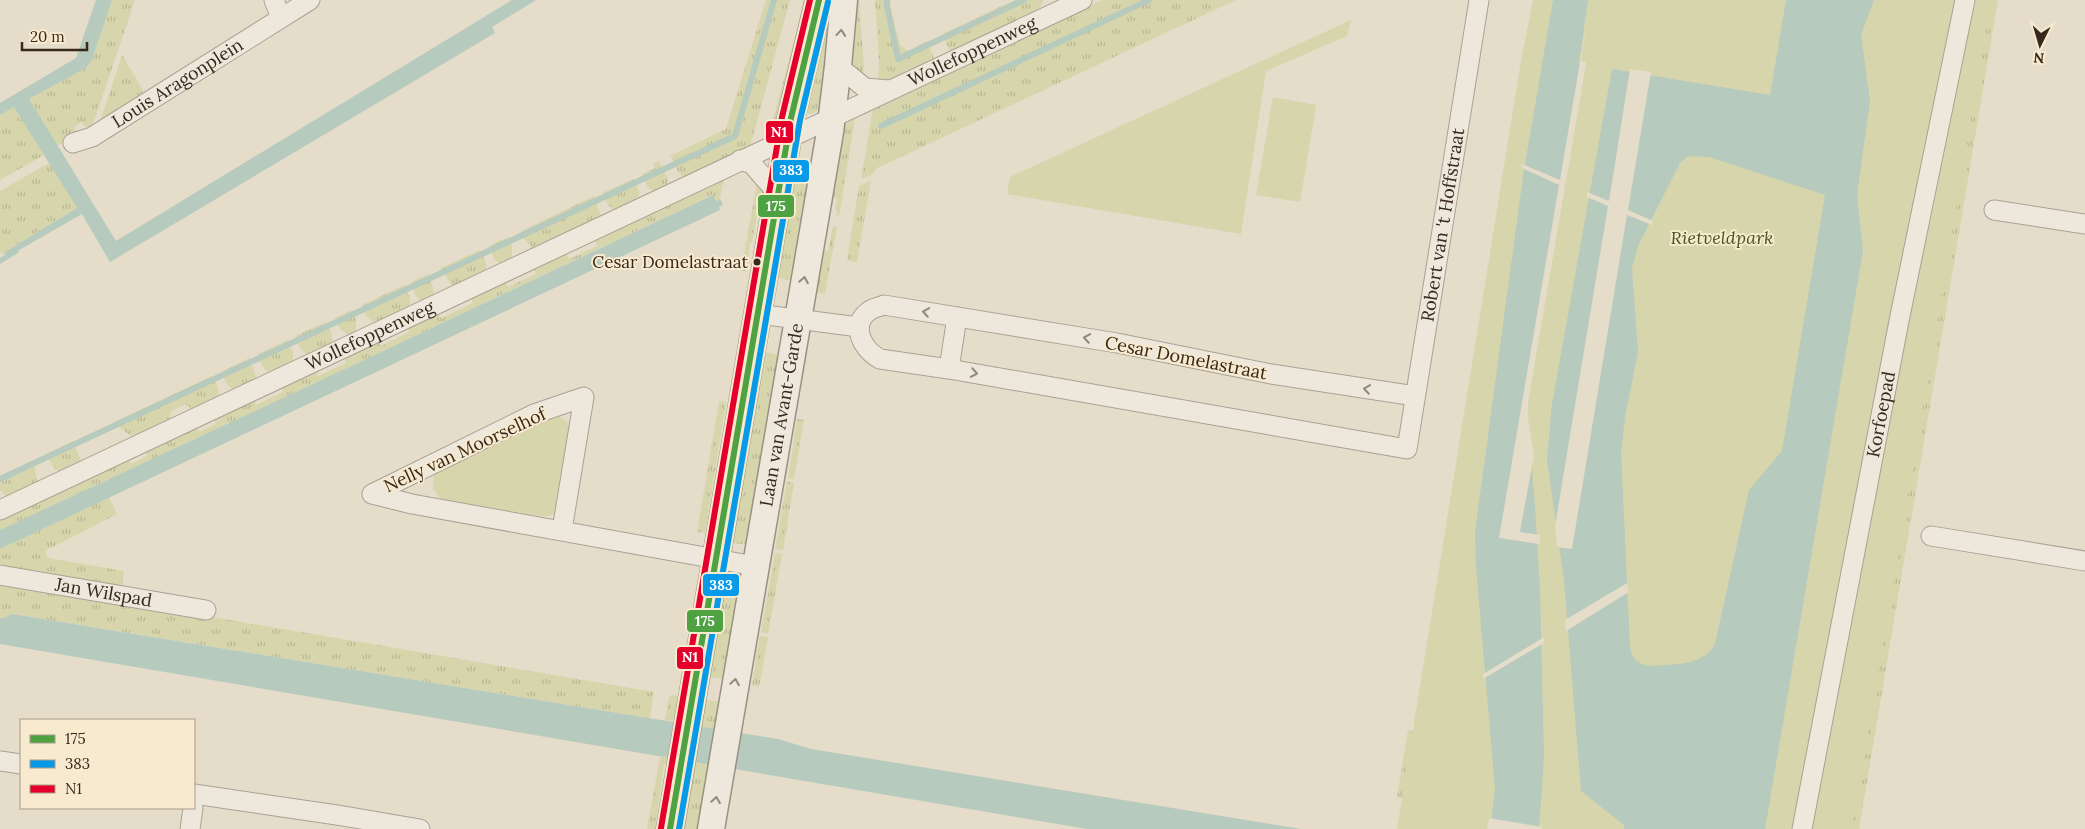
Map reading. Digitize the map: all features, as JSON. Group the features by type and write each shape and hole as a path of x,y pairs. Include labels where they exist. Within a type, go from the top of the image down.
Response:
{"street":[{"path":"274,0 281,18"},
{"name":"Louis Aragonplein","path":"73,143 92,137 310,0"},
{"path":"670,829 787,138 798,83 819,0"},
{"name":"Laan van Avant-Garde","path":"711,829 832,118 844,0"},
{"name":"Wollefoppenweg","path":"0,510 1082,0"},
{"name":"Robert van 't Hoffstraat","path":"948,369 1407,449 1479,0"},
{"name":"Korfoepad","path":"1802,829 1901,311 1965,0"},
{"name":"Wollefoppenweg","path":"838,66 859,85 866,88 891,90"},
{"path":"740,160 752,164 778,194"},
{"path":"1994,210 2085,224"},
{"name":"Cesar Domelastraat","path":"859,327 862,318 870,311 884,305 1117,344 1271,374 1415,396"},
{"path":"758,314 859,327 862,343 872,355 880,359 948,369 957,317"},
{"name":"Nelly van Moorselhof","path":"562,530 584,397 534,414 372,494 412,504 755,566"},
{"path":"1931,536 2085,561"},
{"name":"Jan Wilspad","path":"0,574 206,610"},
{"path":"0,761 20,764"},
{"path":"195,800 337,815 420,829"},
{"path":"190,829 193,809"}],"green space":[{"path":"112,0 135,0 93,124 86,128 82,122 74,127 77,134 57,146 29,99 86,68 92,60"},
{"path":"766,0 790,0 750,147 684,178 679,173 670,156 726,129"},
{"path":"805,0 813,0 780,123 770,131"},
{"path":"826,0 836,0 824,106 811,114 806,113"},
{"path":"849,0 859,0 864,67 862,75 846,61"},
{"path":"875,0 891,0 890,6 900,45 908,51 927,41 935,61 894,80 878,82 879,60"},
{"path":"1015,0 1043,0 1039,11 950,52 942,34"},
{"path":"1102,0 1236,0 877,168 872,175 861,179 873,108"},
{"name":"Rietveldpark","path":"1533,0 1991,0 1852,829 1397,829 1521,61"},
{"path":"1976,0 1998,0 1859,829 1814,829"},
{"path":"1351,20 1347,36 1266,71 1241,234 1007,194 1010,177"},
{"path":"122,55 144,92 101,119"},
{"path":"1273,97 1316,105 1300,202 1256,195"},
{"path":"14,106 44,155 0,180 0,115"},
{"path":"855,118 839,216 837,215 837,210 835,210 837,198 827,196 838,131"},
{"path":"659,161 668,179 667,186 654,192 647,186 642,174 655,168 653,164"},
{"path":"796,162 808,162 813,166 796,281 772,277"},
{"path":"49,163 77,208 5,252 5,255 0,253 0,191"},
{"path":"724,178 720,199 716,202 712,195 0,530 0,519 128,459 131,464 147,456 145,451 196,426 199,432 216,424 213,418 253,399 256,405 283,392 281,386 315,370 318,376 346,363 344,357 378,341 381,346 409,332 407,327 438,312 441,318 473,303 471,297 505,281 508,287 536,274 533,268 566,253 569,259 597,246 595,239"},
{"path":"633,179 639,191 639,199 615,211 609,206 602,193"},
{"path":"871,181 857,262 847,260 859,186"},
{"path":"757,183 769,201 766,216 757,215 752,242 750,243 747,272 741,270"},
{"path":"594,196 601,217 534,249 524,239 521,231"},
{"path":"833,226 837,227 825,294 810,292 818,250 828,251"},
{"path":"508,237 512,246 512,259 500,264 494,259 489,246"},
{"path":"480,250 486,263 487,271 452,287 441,268"},
{"path":"428,274 434,296 422,301 416,296 411,282"},
{"path":"404,285 410,299 410,307 375,324 366,316 362,305"},
{"path":"352,310 356,319 356,333 349,336 339,328 335,318"},
{"path":"326,322 331,332 333,343 308,355 301,349 295,336"},
{"path":"288,340 293,353 293,362 270,373 263,367 258,354"},
{"path":"759,351 784,356 750,542 739,544 730,539"},
{"path":"249,358 257,379 233,390 227,384 221,372"},
{"path":"212,376 218,388 219,397 192,409 185,404 171,411 170,419 132,437 119,427 116,421"},
{"path":"719,401 726,402 705,533 697,532"},
{"path":"554,415 566,421 573,433 557,511 550,516 540,516 441,499 433,489 434,474 546,417"},
{"path":"797,419 804,420 794,479 788,478"},
{"path":"73,441 81,461 60,471 55,469 46,454"},
{"path":"34,460 37,482 7,497 0,490 0,476"},
{"path":"787,481 794,483 783,550 775,549"},
{"path":"109,497 117,514 45,551 48,558 124,571 122,586 3,568 0,562 0,549"},
{"path":"775,553 782,554 768,634 761,632"},
{"path":"0,581 654,692 650,718 12,614 0,619"},
{"path":"730,581 740,586 730,680 703,676 723,584"},
{"path":"760,636 768,637 759,687 752,685"},
{"path":"672,695 687,697 683,723 665,720 669,698"},
{"path":"699,699 727,703 723,730 694,725"},
{"path":"1408,730 1429,734 1414,801 1397,797"},
{"path":"660,757 674,760 673,765 664,764 655,829 647,829"},
{"path":"691,762 716,765 705,829 678,829"}],"shaded area":[{"path":"96,0 112,0 92,60 86,68 29,99 116,241 512,0 536,0 492,27 495,33 110,262 82,214 19,250 18,253 0,264 0,258 5,255 5,252 77,208 14,107 0,115 0,103 76,58"},
{"path":"1553,0 1588,0 1579,63 1584,64 1526,402 1540,591 1544,758 1539,828 1490,829 1495,789 1476,567 1475,532 1523,176"},
{"path":"1786,0 1874,0 1861,35 1870,101 1857,195 1863,251 1765,829 1624,829 1624,825 1581,791 1564,580 1547,459 1552,404 1612,69 1770,95","holes":["1687,157 1709,157 1825,195 1782,451 1749,490 1715,644 1703,657 1694,661 1648,666 1635,660 1630,647 1621,452 1625,417 1638,352 1632,268 1638,246 1680,163"]},
{"path":"713,195 716,202 720,199 723,205 719,207 720,210 0,549 0,530"},
{"path":"12,614 778,739 811,749 1301,829 1087,829 0,644 0,619"}],"pier":[{"path":"1587,20 1581,61 1586,64 1528,403 1528,418 1534,455 1520,532 1540,535 1540,544 1499,538 1559,185 1522,168 1522,164 1560,180"},
{"path":"1630,69 1651,72 1628,210 1653,221 1652,225 1627,215 1572,549 1557,547 1555,526 1608,206 1587,197 1587,192 1609,201"},
{"path":"1627,583 1629,592 1566,631 1565,620"},
{"path":"1544,637 1544,643 1483,679 1483,674"},
{"path":"1489,818 1542,827 1542,829 1487,829"}],"waterway":[{"path":"0,479 735,136 774,0"},
{"path":"887,0 898,59 1024,0"},
{"path":"881,126 1149,0"}],"transit line":[{"name":"N1","path":"661,828 782,117 810,0"},
{"name":"175","path":"670,829 791,118 819,0"},
{"name":"383","path":"679,829 800,120 828,2"}],"place":[{"name":"Cesar Domelastraat","path":"757,262"}]}
